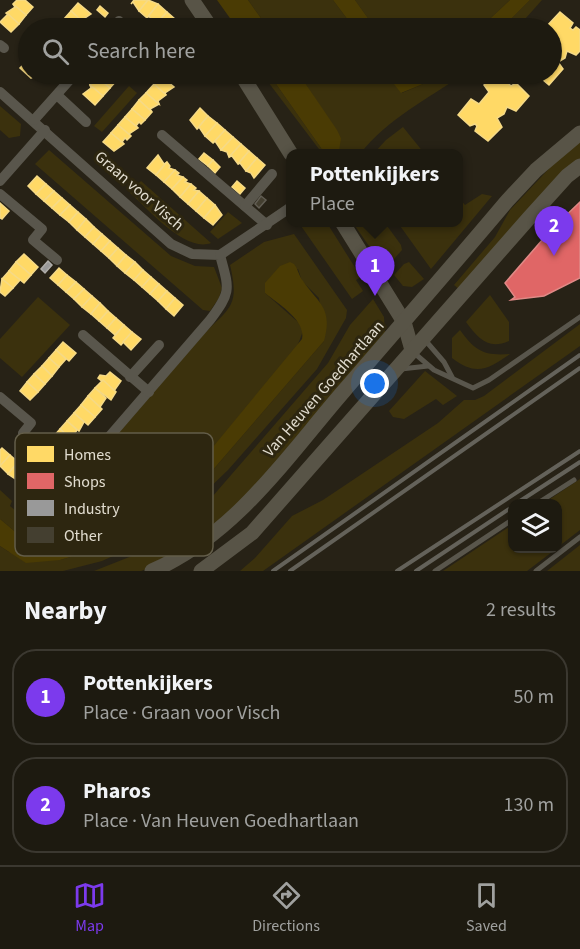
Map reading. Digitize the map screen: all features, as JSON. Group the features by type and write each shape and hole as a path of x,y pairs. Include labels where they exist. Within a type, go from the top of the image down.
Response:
{"main road":[{"path":"192,0 204,18"},
{"path":"248,84 288,149"},
{"name":"Van Heuven Goedhartlaan","path":"213,535 232,519 514,193 536,170 580,133"},
{"path":"281,134 296,149"},
{"path":"201,571 252,533 552,193 580,166"},
{"path":"345,227 404,322 412,350"},
{"path":"404,322 423,338"},
{"name":"Van Heuven Goedhartlaan","path":"152,571 181,556"}],"street":[{"path":"33,120 66,84"},
{"name":"Graan voor Visch","path":"0,92 171,244 192,254 220,255"},
{"path":"57,95 86,122"},
{"path":"0,181 45,130"},
{"path":"162,135 267,225"},
{"path":"245,206 272,174"},
{"path":"0,194 42,229 33,240 57,260"},
{"path":"113,433 226,299 228,285 220,255 286,211"},
{"path":"82,335 149,392"},
{"path":"130,377 159,345"},
{"path":"0,397 31,423 23,433"}],"lane":[{"path":"412,350 429,366 473,388 489,381 580,317"},
{"path":"423,338 444,362 452,377"},
{"path":"394,371 429,366"},
{"path":"546,499 574,480"},
{"path":"435,571 508,523"},
{"path":"536,571 580,537"}],"shaded area":[{"path":"217,0 248,0 261,18 230,18"},
{"path":"248,0 333,0 346,18 261,18"},
{"path":"333,0 355,0 368,18 346,18"},
{"path":"355,0 510,0 491,18 368,18"},
{"path":"510,0 530,0 512,18 491,18"},
{"path":"530,0 542,0 526,18 512,18"},
{"path":"270,84 276,84 321,148 341,138 306,84 394,84 402,93 423,84 448,84 395,120 364,149 319,149"},
{"path":"276,84 306,84 341,138 339,149 321,148"},
{"path":"394,84 423,84 401,93"},
{"path":"129,86 137,93 102,132 94,126"},
{"path":"0,106 21,124 20,136 9,138 0,130"},
{"path":"403,127 421,149 378,149"},
{"path":"580,141 580,161 460,290 454,285 495,237 510,210 559,158"},
{"path":"49,150 171,256 195,266 214,267 222,288 219,298 210,311 203,310 35,164"},
{"path":"141,181 211,243 190,242 168,228 130,193"},
{"path":"482,194 492,196 431,269 401,227 463,227 463,203 465,205"},
{"path":"228,212 242,223 218,239 210,232"},
{"path":"302,227 330,227 361,277 356,280 363,291 352,299"},
{"path":"356,227 388,227 401,245 402,250 385,269"},
{"path":"294,234 347,310 346,318 317,369 213,484 213,470 324,341 319,298 302,281 298,269 265,293 299,323 303,331 297,347 213,447 213,433 119,433 202,336 226,312 234,290 230,265 264,242"},
{"path":"290,262 294,264 323,307 327,321 324,341 213,470 213,447 302,339 300,325 283,307 265,293 265,283 280,266"},
{"path":"409,262 424,279 412,287 403,286 394,275"},
{"path":"490,295 509,322 509,341 495,344 484,341 466,322"},
{"path":"38,297 70,325 22,377 0,358 0,339"},
{"path":"373,299 384,317 385,332 251,491 213,525 213,496 328,363 350,325"},
{"path":"580,324 580,346 263,571 240,571 255,558 292,516 323,500 438,423 464,400 475,400 484,396"},
{"path":"460,330 470,343 481,351 510,354 495,364 481,369 460,364 452,358 452,338"},
{"path":"425,371 457,396 443,405 436,399 404,419 393,417 389,411"},
{"path":"580,479 580,530 562,544 562,499 550,499"},
{"path":"0,490 12,501 10,506 15,510 15,532 0,519"},
{"path":"0,519 15,532 15,556 0,546"},
{"path":"508,528 508,553 551,553 527,571 443,571"},
{"path":"580,545 580,571 547,571"},
{"path":"0,546 15,553 15,556 60,560 74,556 113,556 63,571 0,571"},
{"path":"15,556 74,556 60,560 26,563"},
{"path":"132,556 169,556 141,571 94,571"}],"building: Homes":[{"path":"17,0 25,0 33,7 26,15 13,4"},
{"path":"134,0 148,0 139,11 133,2 131,4"},
{"path":"148,0 158,4 147,18 139,11"},
{"path":"78,3 91,14 85,18 79,18 71,11"},
{"path":"13,4 26,15 24,18 18,18 18,23 6,13 15,7"},
{"path":"158,4 167,12 161,18 149,16 147,18"},
{"path":"100,6 108,13 105,17 97,10"},
{"path":"71,11 79,18 65,18"},
{"path":"167,12 174,18 161,18"},
{"path":"560,12 573,23 570,28 573,30 576,27 580,30 580,51 576,55 567,51 562,60 562,18 554,18"},
{"path":"8,14 18,25 11,32 0,22"},
{"path":"105,84 110,88 103,96 90,85"},
{"path":"154,84 170,84 174,87 165,93 166,95"},
{"path":"154,84 166,95 158,101 159,104 146,93"},
{"path":"509,84 511,86 517,84 529,96 516,111 507,107 504,114 497,118 502,127 488,141 475,131 477,126 475,124 470,126 458,115 471,99 479,104 489,92 484,85"},
{"path":"90,85 103,96 95,105 83,94 91,88"},
{"path":"146,93 159,104 150,109 152,112 139,100"},
{"path":"139,100 152,112 145,120 132,109"},
{"path":"200,108 208,116 197,129 190,120"},
{"path":"132,109 145,120 141,124 139,122 136,126 138,128 125,117"},
{"path":"208,116 217,123 205,136 199,127 197,129"},
{"path":"125,117 138,128 129,134 131,136 118,125"},
{"path":"217,123 225,130 213,143 205,136"},
{"path":"118,125 131,136 127,140 125,138 122,142 124,144 111,133"},
{"path":"225,130 233,137 221,150 215,141 213,143"},
{"path":"111,133 124,144 114,151 103,142"},
{"path":"233,137 241,144 229,157 227,152 221,150"},
{"path":"241,144 249,151 238,164 232,156 229,157"},
{"path":"249,151 257,158 246,171 240,163 238,164"},
{"path":"204,153 213,160 208,166 199,159"},
{"path":"158,155 164,164 167,162 156,175 147,168"},
{"path":"257,158 265,165 254,178 246,171"},
{"path":"213,160 220,167 215,173 208,166"},
{"path":"167,162 169,168 175,170 164,182 156,175"},
{"path":"175,170 179,173 177,175 183,177 172,189 164,182"},
{"path":"37,176 46,184 36,194 28,186"},
{"path":"183,177 187,180 185,182 191,184 180,197 172,189"},
{"path":"237,181 245,188 240,194 232,187"},
{"path":"46,184 54,191 44,201 36,194"},
{"path":"191,184 196,188 194,190 199,191 188,204 180,197"},
{"path":"54,191 62,198 52,208 44,201"},
{"path":"199,191 207,198 196,211 188,204"},
{"path":"62,198 70,205 60,215 52,208"},
{"path":"207,198 215,205 204,218 196,211"},
{"path":"0,203 9,211 2,219 0,218"},
{"path":"70,205 78,212 69,222 60,215"},
{"path":"215,205 222,215 213,225 204,218"},
{"path":"78,212 86,219 77,230 69,222"},
{"path":"86,219 94,227 85,237 77,230"},
{"path":"94,227 102,234 93,244 85,237"},
{"path":"102,234 110,241 101,251 93,244"},
{"path":"110,241 118,248 109,258 101,251"},
{"path":"118,248 126,255 117,266 109,258"},
{"path":"24,254 38,267 31,275 16,262"},
{"path":"126,255 135,262 125,273 117,266"},
{"path":"16,262 31,275 24,283 9,271"},
{"path":"135,262 143,270 134,280 125,273"},
{"path":"59,268 67,275 58,285 50,278"},
{"path":"143,270 151,277 142,287 134,280"},
{"path":"9,271 20,280 13,288 2,279"},
{"path":"67,275 76,282 66,292 58,285"},
{"path":"151,277 159,284 150,294 142,287"},
{"path":"2,279 13,288 5,296 0,292"},
{"path":"76,282 84,289 74,299 66,292"},
{"path":"159,284 167,291 158,301 150,294"},
{"path":"84,289 92,296 82,307 74,299"},
{"path":"167,291 175,298 166,309 158,301"},
{"path":"92,296 100,303 91,314 82,307"},
{"path":"175,298 183,305 174,316 166,309"},
{"path":"100,303 108,311 99,321 91,314"},
{"path":"108,311 116,318 107,328 99,321"},
{"path":"116,318 124,325 115,335 107,328"},
{"path":"124,325 132,332 121,345 113,338"},
{"path":"132,332 141,339 131,350 123,342"},
{"path":"63,342 76,353 69,361 56,350"},
{"path":"56,350 66,359 59,367 49,358"},
{"path":"49,358 59,367 52,376 42,366"},
{"path":"42,366 52,376 45,384 34,374"},
{"path":"110,372 121,381 114,391 98,378"},
{"path":"34,374 45,384 38,392 27,382"},
{"path":"103,380 116,392 111,400 95,388"},
{"path":"27,382 38,392 30,400 20,391"},
{"path":"95,388 106,398 100,407 88,396"},
{"path":"88,396 102,409 95,417 81,405"},
{"path":"81,405 95,417 88,425 74,413"},
{"path":"74,413 84,422 79,431 67,421"},
{"path":"67,421 77,430 75,433 64,433 60,429"},
{"path":"2,448 10,455 0,466 0,450"},
{"path":"10,455 15,459 15,466 8,474 0,466"},
{"path":"15,466 15,479 8,474"}],"building: Shops":[{"path":"580,202 580,278 544,296 511,300 515,297 505,283 549,232 551,234 558,227 556,225"}],"building: Industry":[{"path":"48,261 52,265 45,273 41,269"}],"building: Other":[{"path":"261,196 266,200 259,208 255,204"}],"railway":[{"path":"273,571 580,355"},
{"path":"290,571 580,368"},
{"path":"397,571 580,451"},
{"path":"523,499 580,462"},
{"path":"416,571 508,510"}],"place":[{"name":"Pharos","path":"554,256"},
{"name":"Pottenkijkers","path":"375,296"}]}
